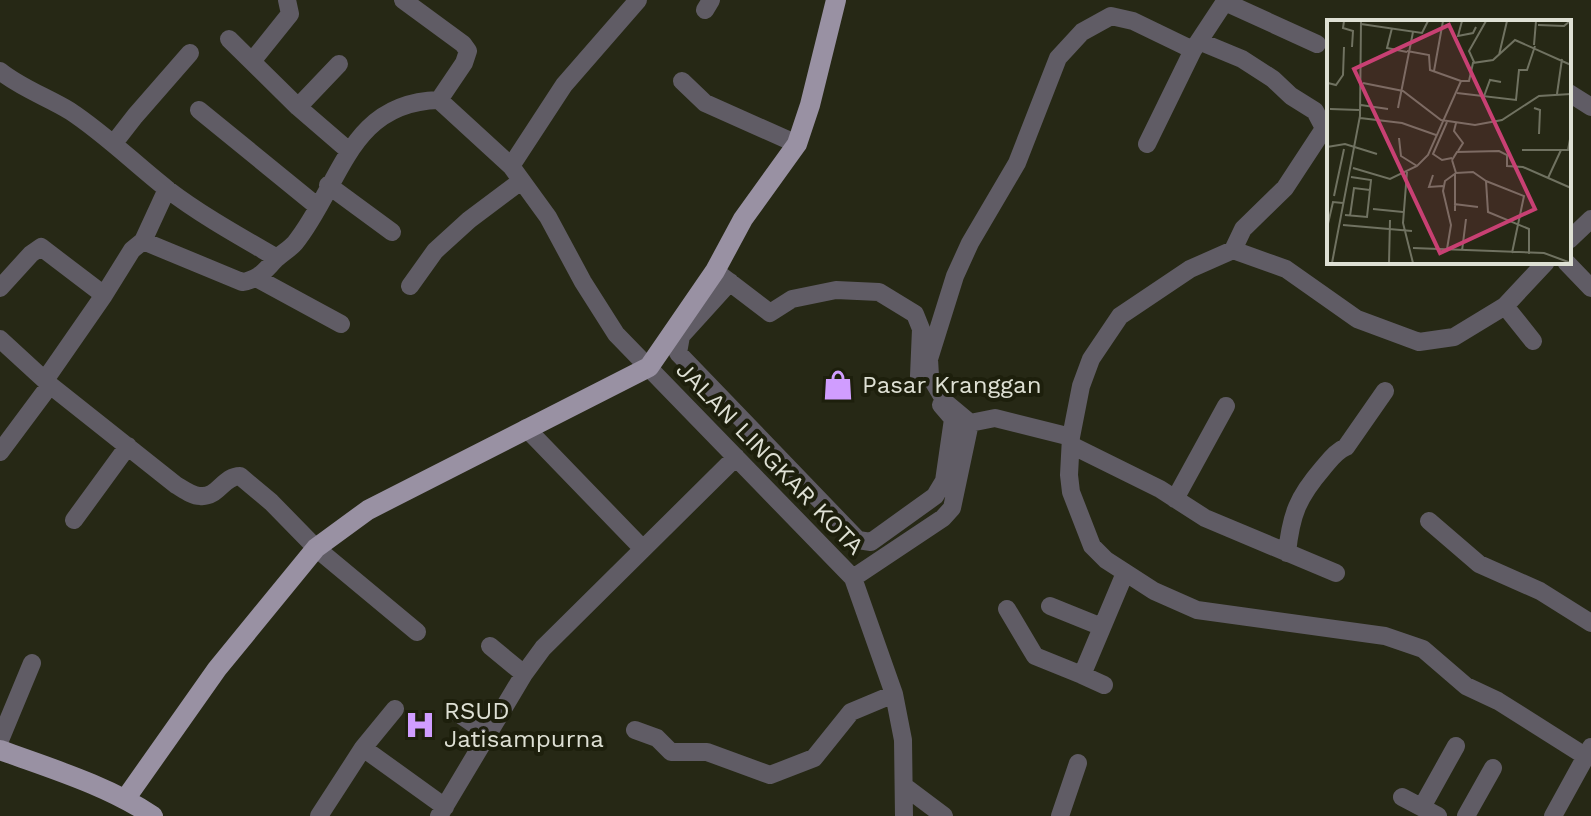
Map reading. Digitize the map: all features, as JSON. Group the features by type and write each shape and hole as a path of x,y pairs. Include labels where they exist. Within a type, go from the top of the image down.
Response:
{"main road":[{"path":"126,798 217,669 316,548 368,510 649,367 723,276 743,219 797,144 836,0"},
{"path":"0,750 126,798 153,816"}],"street":[{"path":"253,60 290,14 287,0"},
{"path":"410,286 435,251 516,174 564,85 635,1"},
{"path":"1147,144 1197,46 1226,1 1317,44"},
{"path":"143,241 242,282 258,279 294,245 349,151 377,118 416,101 439,100 464,63 468,51 463,44 412,2"},
{"path":"970,423 946,403 930,376 929,359 955,276 970,243 1017,163 1058,58 1082,32 1111,16 1242,59 1273,79 1291,96 1315,111 1324,137 1285,188 1243,229 1233,250 1190,269 1120,316 1091,359 1081,386 1071,441 1071,492 1092,546 1125,573 1154,591 1197,610 1385,636 1423,649 1466,686 1588,751 1553,816"},
{"path":"229,39 298,107 349,151"},
{"path":"114,143 190,53"},
{"path":"298,107 339,64"},
{"path":"0,71 12,81 69,111 114,143 167,189 277,258"},
{"path":"682,81 705,103 797,144"},
{"path":"1571,94 1591,107"},
{"name":"JALAN LINGKAR KOTA","path":"439,100 516,174 548,217 583,282 616,334 853,578 894,694 903,740 904,816"},
{"path":"199,110 318,207"},
{"path":"328,185 392,232"},
{"path":"0,452 132,250 143,241 167,189"},
{"path":"1571,238 1591,219"},
{"path":"0,288 41,247 104,295"},
{"path":"1233,250 1286,269 1357,319 1419,342 1454,337 1505,306 1544,264"},
{"path":"1568,264 1591,288"},
{"path":"723,276 770,313 792,299 836,290 879,292 915,314 921,329 919,381 953,419 944,481 935,496 871,542 858,540 849,533 678,353 681,336 723,276"},
{"path":"258,279 341,324"},
{"path":"1505,306 1533,341"},
{"path":"0,339 47,382 176,485 197,497 210,496 230,478 240,476 271,502 316,548 417,632"},
{"path":"672,390 689,366"},
{"path":"1287,553 1291,521 1299,498 1337,452 1346,447 1385,391"},
{"path":"1175,499 1226,406"},
{"path":"970,423 995,418 1071,441 1205,518 1336,573"},
{"path":"853,578 943,518 952,508 970,423"},
{"path":"526,428 642,548"},
{"path":"74,520 128,446"},
{"path":"363,748 442,811 524,674 543,648 736,457"},
{"path":"1429,521 1479,564 1540,591 1591,623"},
{"path":"832,557 849,533"},
{"path":"1082,675 1125,573"},
{"path":"1050,606 1102,627"},
{"path":"1007,609 1035,656 1104,685"},
{"path":"490,646 524,674"},
{"path":"0,740 32,663"},
{"path":"635,730 657,738 671,752 707,752 770,775 814,758 851,712 894,694"},
{"path":"319,816 363,748 395,709"},
{"path":"452,709 490,735"},
{"path":"1402,797 1430,812 1456,746"},
{"path":"1060,816 1078,763"},
{"path":"1466,816 1493,768"},
{"path":"904,786 944,816"}],"place":[{"name":"Pasar Kranggan","path":"838,385"},
{"name":"RSUD Jatisampurna","path":"420,725"}]}
